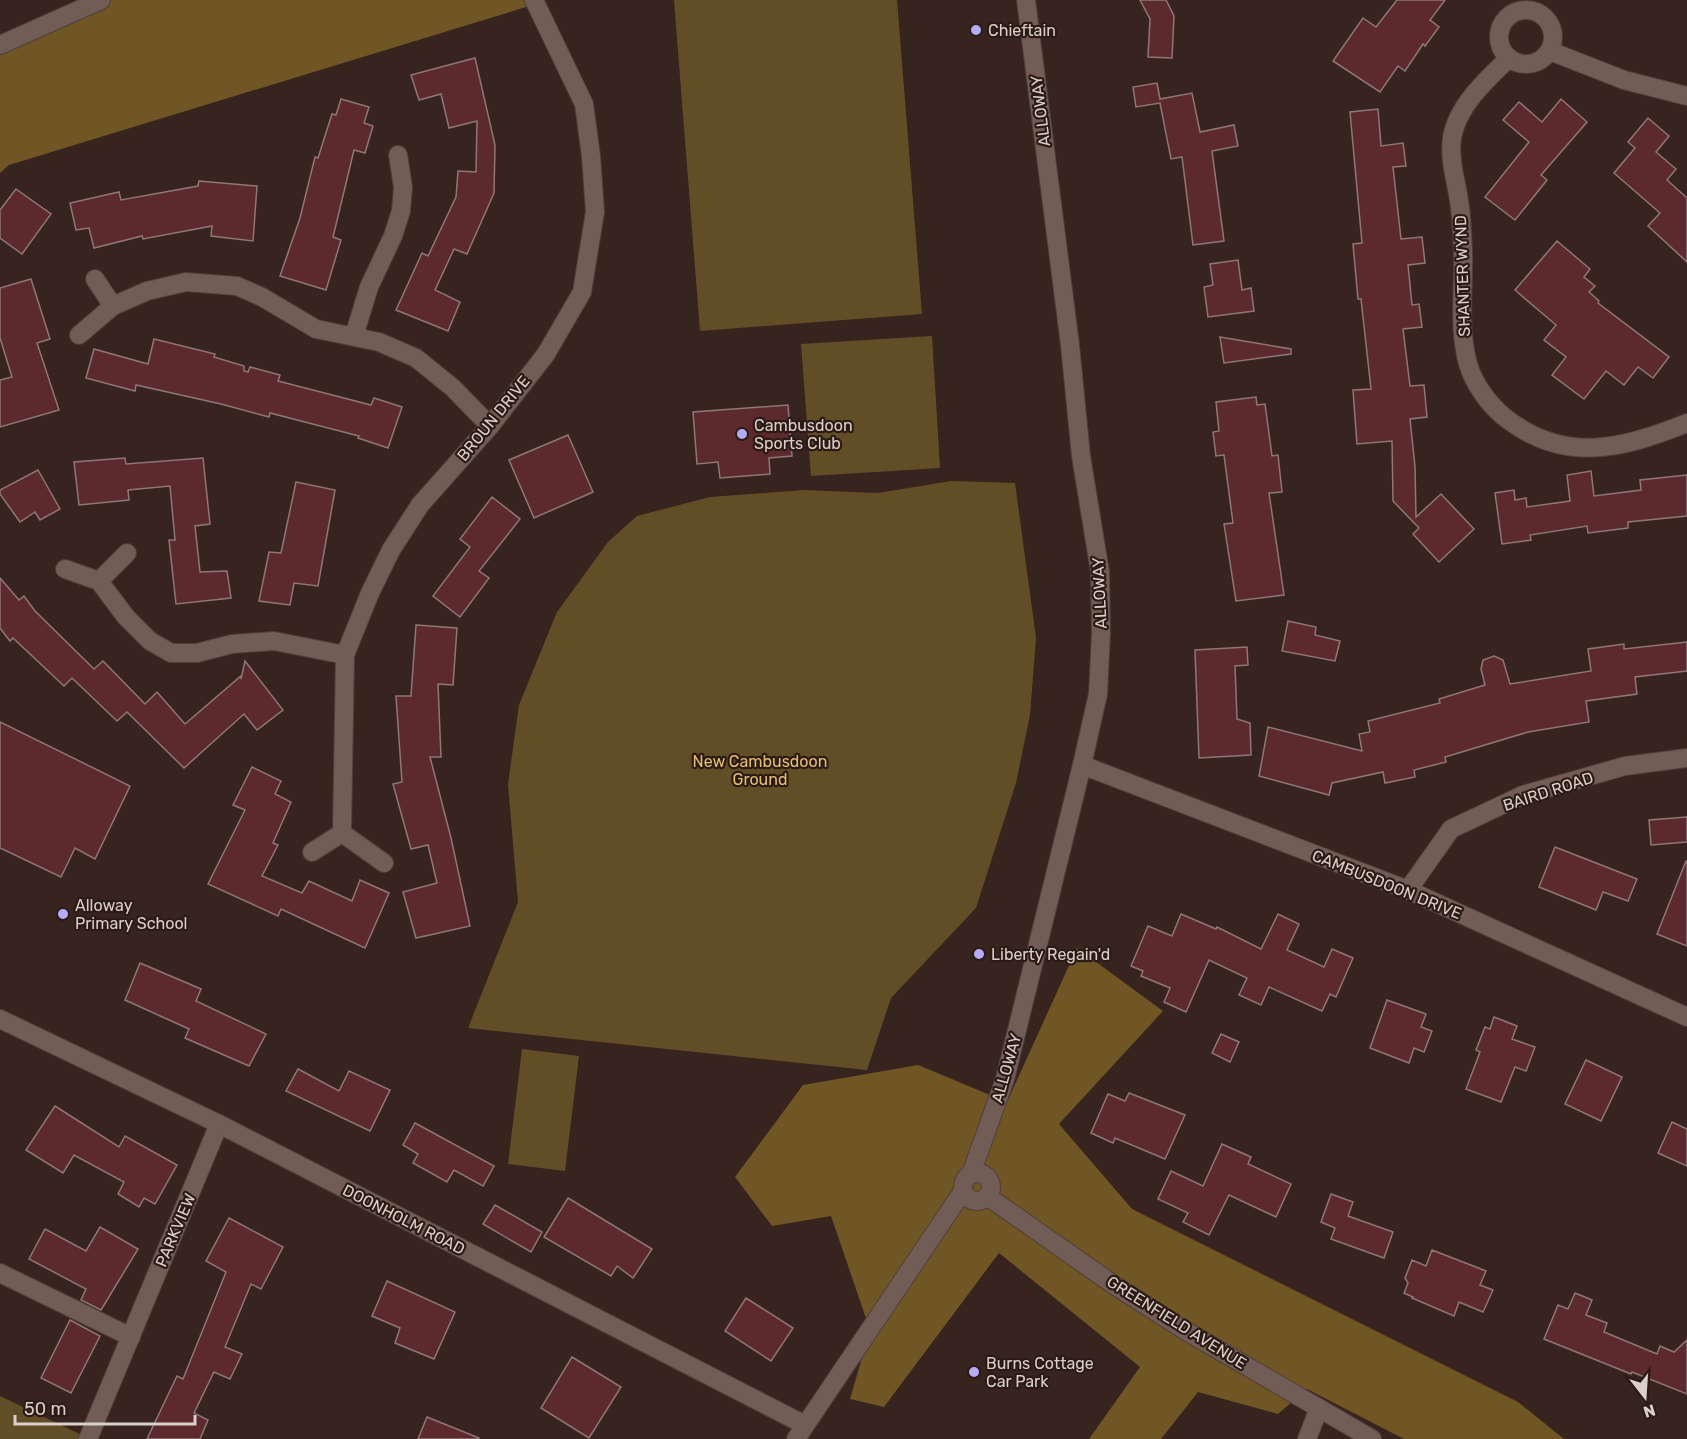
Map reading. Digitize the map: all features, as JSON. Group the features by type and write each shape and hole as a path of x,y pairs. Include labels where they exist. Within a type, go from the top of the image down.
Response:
{"street":[{"path":"0,45 101,0"},
{"name":"BROUN DRIVE","path":"342,833 345,655 370,593 391,550 420,505 490,426 546,354 582,292 595,212 584,104 534,0"},
{"name":"ALLOWAY","path":"800,1432 967,1183 1005,1079 1098,694 1101,633 1100,572 1081,456 1069,335 1026,0"},
{"path":"1543,7 1552,27 1550,51 1544,58 1530,64 1517,63 1509,58 1499,43 1499,34 1505,20 1519,10 1543,7"},
{"path":"1550,51 1624,80 1687,96"},
{"name":"SHANTER WYND","path":"1509,58 1483,82 1464,108 1452,137 1453,171 1460,201 1462,226 1464,286 1461,326 1469,366 1489,404 1521,430 1562,446 1590,448 1629,444 1687,423"},
{"path":"354,336 369,287 393,236 401,212 403,187 398,155"},
{"path":"95,279 113,306"},
{"path":"79,335 113,306 147,291 186,282 237,286 262,297 316,329 379,342 416,358 453,388 490,426"},
{"path":"99,581 127,553"},
{"path":"65,569 99,581 126,617 150,640 171,653 197,653 232,644 274,641 345,655"},
{"name":"BAIRD ROAD","path":"1408,890 1451,829 1523,795 1625,766 1687,758"},
{"name":"CAMBUSDOON DRIVE","path":"1082,765 1408,890 1687,1017"},
{"path":"312,852 342,833 384,863"},
{"name":"DOONHOLM ROAD","path":"0,1019 219,1124 800,1432"},
{"name":"PARKVIEW","path":"88,1439 219,1124"},
{"name":"GREENFIELD AVENUE","path":"967,1183 981,1174 988,1179 991,1187 987,1196 1114,1285 1186,1331 1372,1439"},
{"path":"0,1273 131,1337"},
{"path":"1307,1439 1319,1408"}],"green space":[{"path":"674,0 897,0 922,314 700,331"},
{"path":"932,336 940,468 811,476 801,344"},
{"name":"New Cambusdoon Ground","path":"951,481 1015,483 1036,638 1030,715 1016,783 976,908 891,998 867,1070 468,1028 518,902 508,784 519,705 557,612 608,542 637,516 710,497 804,490 878,493"},
{"path":"522,1049 579,1056 565,1171 508,1164"},
{"path":"0,1396 88,1438 88,1439 0,1439"}],"shaded area":[{"path":"101,0 534,0 536,4 9,165 0,173 0,45"},
{"path":"1077,948 1163,1011 1059,1124 1132,1209 1518,1402 1564,1439 1404,1439 1307,1389 1278,1414 1198,1392 1161,1439 1089,1439 1140,1367 999,1253 884,1407 850,1399 870,1330 831,1216 772,1226 735,1177 803,1085 918,1065 1007,1102"}],"building":[{"path":"1140,0 1166,0 1174,16 1172,58 1148,57 1150,19"},
{"path":"1397,0 1445,0 1430,20 1439,27 1425,46 1423,44 1405,71 1398,66 1380,92 1333,61 1363,18 1376,27"},
{"path":"475,58 495,145 494,193 467,254 454,249 435,290 460,302 448,331 396,310 422,253 428,256 456,197 458,171 476,172 477,121 449,128 441,94 419,100 411,75"},
{"path":"1157,83 1160,99 1192,93 1200,132 1234,125 1238,146 1212,151 1224,241 1193,245 1182,157 1171,159 1160,103 1136,107 1133,87"},
{"path":"341,99 369,107 364,123 373,126 365,153 354,150 333,237 341,240 326,290 280,276 300,218 315,157 318,158 332,114 336,115"},
{"path":"1561,99 1587,122 1541,175 1547,180 1515,220 1485,197 1529,142 1503,120 1519,102 1542,122"},
{"path":"1378,109 1381,146 1403,143 1406,166 1393,167 1401,239 1422,237 1425,263 1408,265 1412,305 1419,304 1422,327 1403,329 1410,386 1424,385 1427,417 1410,419 1415,467 1416,517 1441,494 1474,529 1439,562 1413,534 1419,528 1393,501 1392,441 1357,444 1353,390 1371,389 1361,299 1358,299 1353,244 1362,243 1350,112"},
{"path":"1648,118 1669,136 1656,152 1676,169 1667,180 1687,198 1687,262 1648,226 1660,213 1614,173 1635,148 1628,142"},
{"path":"199,181 257,186 253,241 211,236 212,226 143,239 142,236 94,248 89,228 76,230 70,203 119,192 121,200 198,186"},
{"path":"16,189 51,214 22,254 0,238 0,210"},
{"path":"1557,241 1590,269 1584,277 1595,286 1589,292 1599,301 1598,303 1669,357 1653,378 1638,367 1624,385 1606,371 1584,399 1552,375 1566,357 1544,340 1556,325 1515,290"},
{"path":"1238,260 1242,290 1251,288 1254,311 1208,317 1204,287 1213,285 1210,264"},
{"path":"31,279 50,339 37,343 59,410 0,427 0,380 12,377 0,338 0,288"},
{"path":"1220,337 1291,349 1291,354 1224,363"},
{"path":"154,339 215,354 214,357 244,366 244,371 248,372 250,367 280,375 278,381 371,405 374,398 402,407 388,448 358,438 359,436 270,413 269,417 136,385 135,391 86,378 94,349 148,364"},
{"path":"1256,397 1257,405 1265,404 1272,456 1278,455 1282,492 1269,493 1284,595 1236,601 1224,524 1233,523 1224,455 1216,456 1213,432 1219,431 1216,402"},
{"name":"Cambusdoon Sports Club","path":"788,405 792,456 769,458 770,474 720,478 718,462 697,464 693,412"},
{"path":"568,435 593,492 534,518 509,460"},
{"path":"125,458 126,464 203,458 210,524 195,526 200,572 227,571 231,598 176,604 169,540 175,540 170,486 128,490 129,500 79,505 74,462"},
{"path":"38,470 60,509 40,520 35,512 20,522 0,494 0,490"},
{"path":"1591,471 1594,496 1641,490 1640,480 1687,475 1687,516 1628,522 1628,528 1588,533 1587,526 1530,535 1531,540 1502,544 1495,493 1514,490 1515,500 1526,498 1527,507 1570,501 1567,475"},
{"path":"296,482 335,490 318,586 294,583 290,605 259,601 269,552 281,553"},
{"path":"492,497 520,519 479,571 489,578 460,617 433,596 470,547 460,539"},
{"path":"0,578 19,600 24,596 35,611 94,669 103,661 145,704 157,692 185,724 241,676 241,679 245,661 283,710 257,730 244,714 184,768 127,712 117,721 72,678 64,686 13,638 10,641 0,628"},
{"path":"1288,621 1316,627 1315,635 1340,641 1335,661 1282,651"},
{"path":"416,625 457,628 453,685 438,684 441,757 430,757 470,926 416,938 403,892 437,883 428,845 411,849 393,784 402,782 396,696 411,696"},
{"path":"1687,642 1687,671 1635,677 1637,694 1586,701 1589,722 1528,732 1445,757 1446,762 1414,770 1415,777 1385,783 1383,772 1332,783 1329,795 1259,776 1268,727 1362,751 1359,734 1370,732 1368,721 1440,703 1439,699 1485,685 1481,669 1483,660 1494,656 1503,660 1510,684 1591,671 1588,649 1624,644 1624,649"},
{"path":"1247,647 1248,665 1235,666 1237,719 1250,723 1251,755 1199,758 1195,650"},
{"path":"0,722 130,786 95,859 75,848 61,877 0,848"},
{"path":"252,767 281,781 275,794 291,802 273,843 278,845 262,876 302,893 309,881 352,901 360,880 389,893 365,948 281,909 278,916 208,884 245,810 233,805"},
{"path":"1687,817 1687,842 1651,845 1649,820"},
{"path":"1555,847 1637,879 1628,901 1603,892 1596,910 1539,887"},
{"path":"1687,861 1687,946 1657,934"},
{"path":"1181,914 1216,929 1217,927 1261,949 1278,914 1299,924 1287,950 1324,967 1332,949 1353,958 1336,997 1330,994 1322,1011 1269,987 1261,1005 1239,995 1247,978 1209,960 1186,1012 1164,1002 1170,988 1141,976 1143,971 1131,966 1148,926 1172,936"},
{"path":"140,963 201,989 196,1001 266,1034 249,1066 185,1038 189,1029 125,1000"},
{"path":"1387,1000 1426,1014 1421,1027 1432,1031 1424,1052 1414,1048 1409,1063 1370,1048"},
{"path":"1494,1017 1517,1026 1512,1039 1535,1047 1526,1071 1515,1067 1501,1102 1466,1089 1480,1052 1476,1050 1485,1027 1490,1029"},
{"path":"1221,1034 1239,1042 1230,1062 1212,1053"},
{"path":"1586,1060 1622,1077 1601,1121 1565,1104"},
{"path":"298,1069 339,1091 349,1071 390,1090 370,1131 286,1091"},
{"path":"1129,1093 1185,1115 1165,1159 1115,1138 1113,1143 1091,1133 1108,1094 1125,1101"},
{"path":"55,1106 119,1147 125,1136 177,1165 155,1204 144,1198 139,1207 118,1194 124,1182 74,1155 63,1173 26,1150"},
{"path":"1672,1122 1687,1129 1687,1166 1658,1153"},
{"path":"415,1123 494,1166 483,1186 454,1170 447,1182 413,1163 418,1154 403,1145"},
{"path":"1222,1144 1251,1157 1248,1164 1291,1184 1276,1217 1229,1195 1209,1235 1183,1222 1188,1213 1158,1199 1171,1171 1203,1186"},
{"path":"1331,1194 1353,1202 1348,1216 1393,1232 1384,1258 1331,1239 1335,1228 1321,1222"},
{"path":"568,1198 652,1249 633,1278 617,1266 611,1276 544,1237"},
{"path":"495,1205 542,1232 531,1252 483,1224"},
{"path":"229,1218 283,1247 261,1289 251,1284 225,1347 242,1354 230,1379 214,1372 194,1413 208,1420 200,1439 147,1439 177,1376 183,1379 226,1272 206,1261"},
{"path":"100,1227 138,1249 101,1310 81,1300 86,1289 29,1259 45,1229 86,1251"},
{"path":"1432,1250 1486,1271 1480,1285 1493,1290 1483,1312 1459,1302 1454,1316 1404,1293 1408,1283 1405,1278 1412,1260 1426,1266"},
{"path":"387,1281 455,1312 434,1359 395,1343 400,1328 372,1316"},
{"path":"1575,1293 1592,1300 1586,1315 1607,1323 1604,1332 1657,1354 1660,1346 1674,1352 1687,1340 1687,1394 1544,1339 1558,1305 1568,1309"},
{"path":"746,1298 793,1328 771,1361 725,1331"},
{"path":"70,1320 100,1336 71,1393 41,1378"},
{"path":"572,1357 621,1387 589,1438 541,1408"},
{"path":"427,1417 479,1438 479,1439 418,1439"}],"place":[{"name":"Chieftain","path":"976,30"},
{"name":"Cambusdoon Sports Club","path":"742,434"},
{"name":"Alloway Primary School","path":"63,914"},
{"name":"Liberty Regain'd","path":"979,954"},
{"name":"Burns Cottage Car Park","path":"974,1372"}]}
